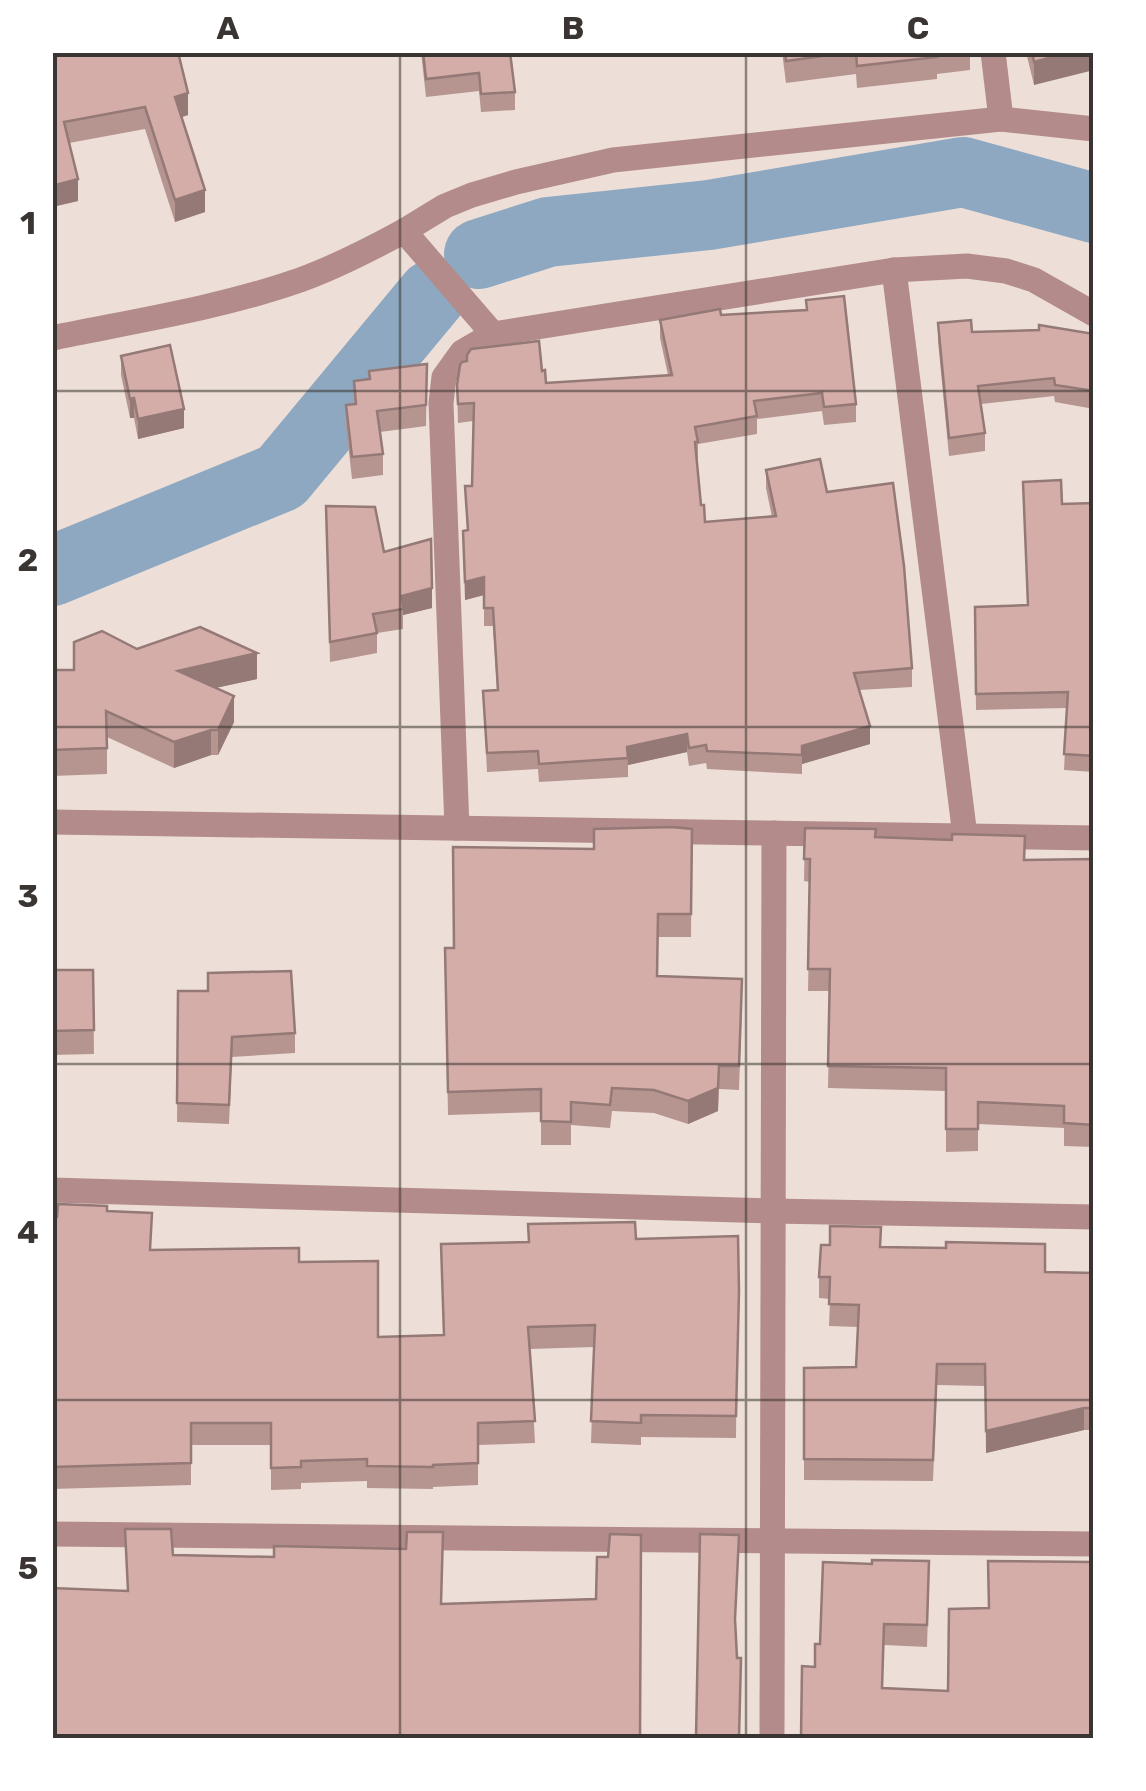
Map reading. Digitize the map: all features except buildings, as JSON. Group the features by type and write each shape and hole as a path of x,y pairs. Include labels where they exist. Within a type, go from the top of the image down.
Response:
{"street":[{"path":"993,52 1001,119"},
{"path":"52,338 256,294 365,252 472,195 613,160 1001,119 1094,129"},
{"path":"404,232 493,334"},
{"path":"457,828 441,403 444,377 462,352 493,334 894,270 967,266 1006,272 1034,280 1094,314"},
{"path":"894,270 965,836"},
{"path":"52,822 1094,838"},
{"path":"772,1738 774,833"},
{"path":"52,1190 1094,1217"},
{"path":"52,1534 1094,1544"}],"waterway":[{"path":"479,254 548,232 709,215 963,172 1094,208"},
{"path":"52,571 281,477 432,295"}]}
